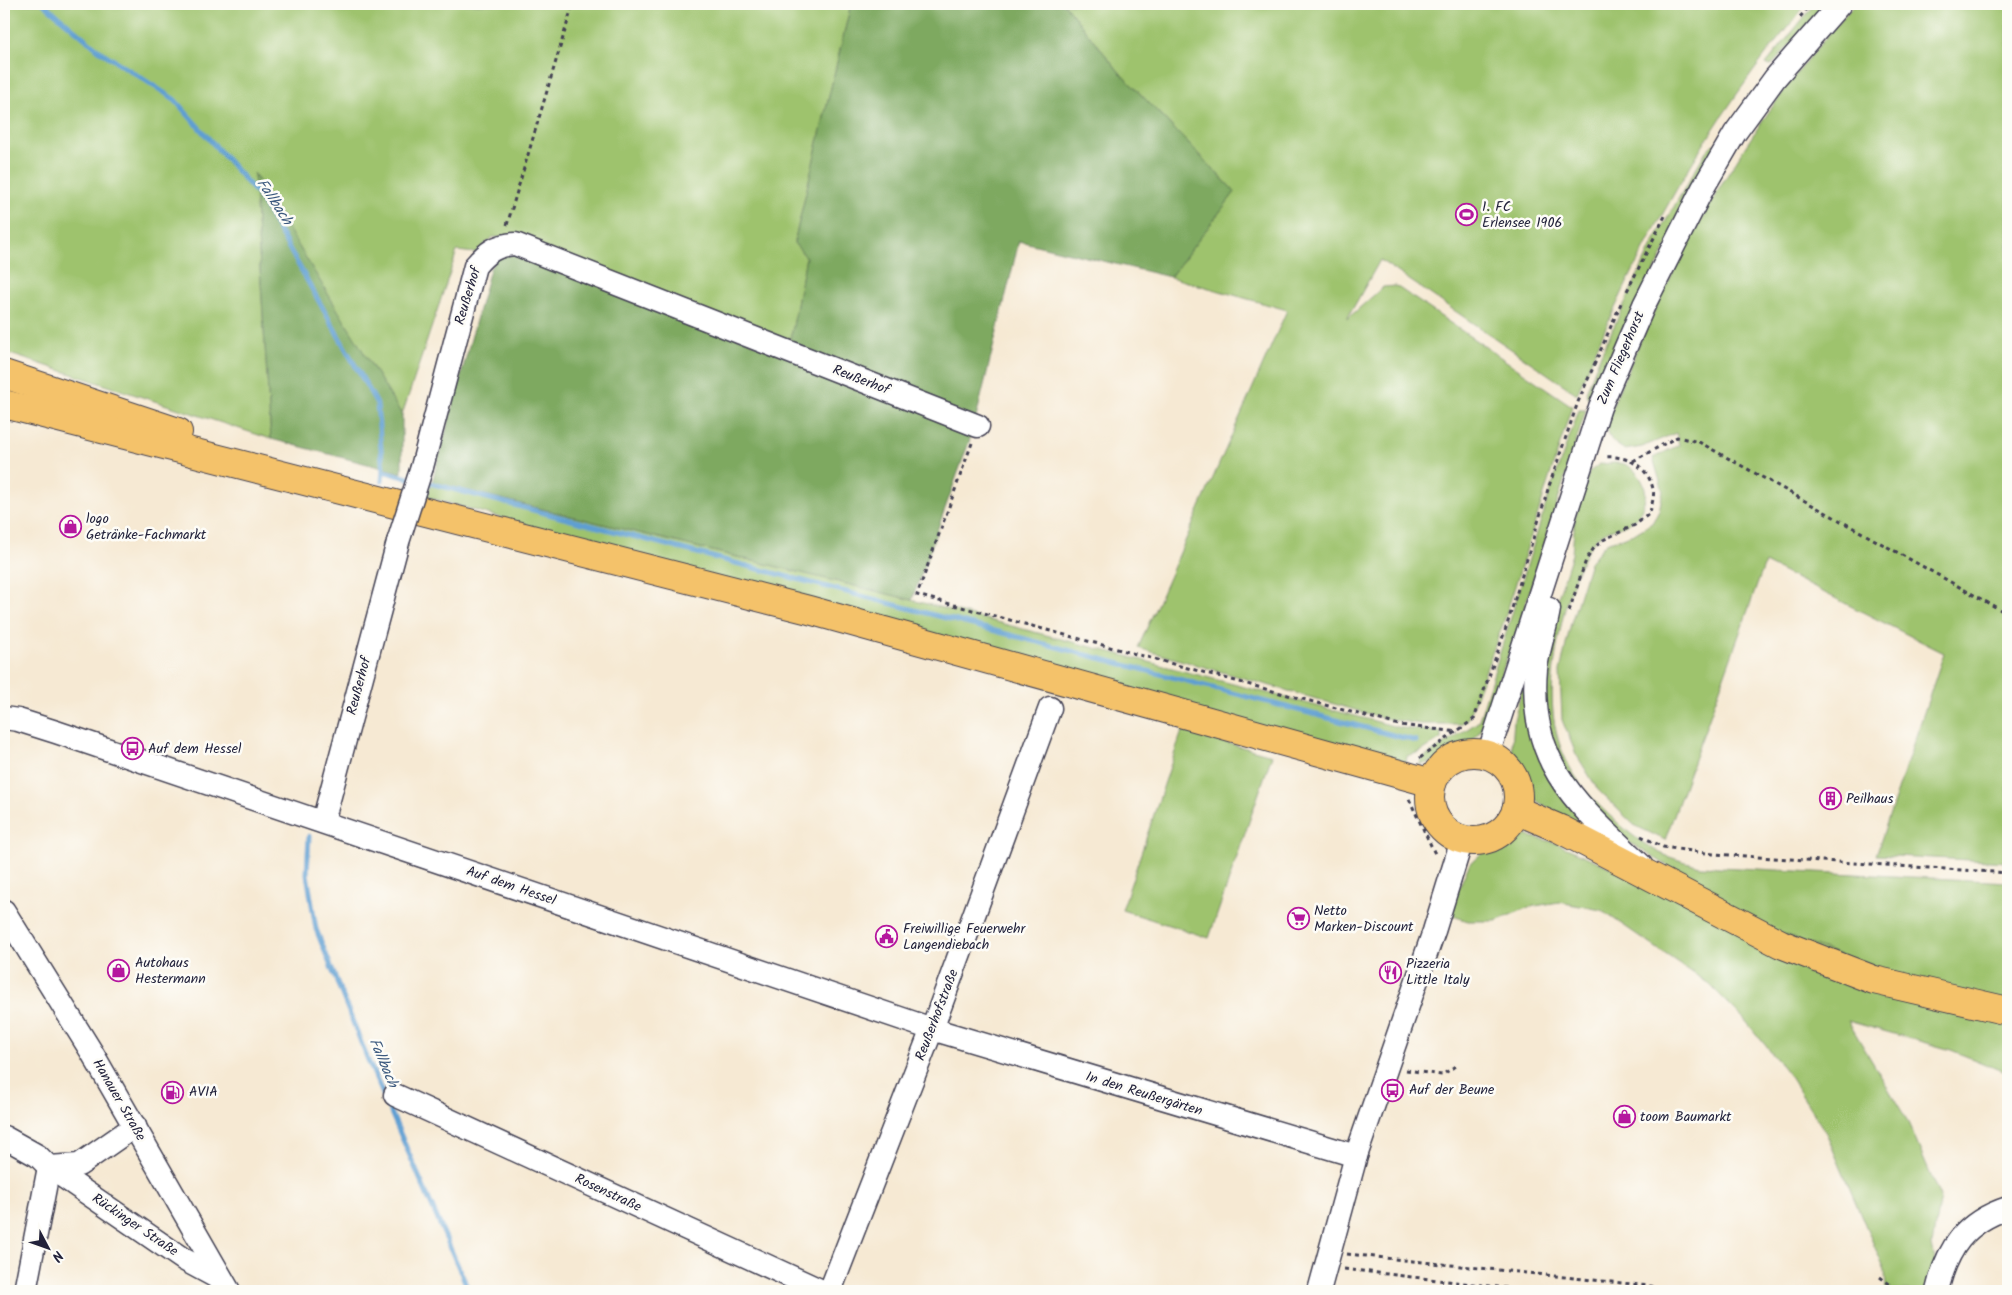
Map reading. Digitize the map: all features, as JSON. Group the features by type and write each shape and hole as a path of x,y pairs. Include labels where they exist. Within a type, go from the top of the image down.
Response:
{"main road":[{"path":"4,374 365,496"},
{"path":"4,404 808,610 1422,780 1455,758 1475,753 1488,755 1506,766 1516,783 1519,797 1516,810 1510,823 1501,832 1489,839 1462,840 1449,833 1436,817 1422,780"},
{"path":"1516,810 1560,828 1781,944 1874,980 2008,1011"}],"street":[{"name":"Zum Fliegerhorst","path":"1488,755 1600,407 1621,356 1702,188 1755,105 1775,78 1840,4"},
{"name":"Reußerhof","path":"323,822 398,542 422,467 475,266 487,252 501,245 516,244 978,426"},
{"path":"1560,528 1548,616 1536,669 1538,724 1553,770 1580,807 1655,878"},
{"name":"Reußerhofstraße","path":"830,1291 932,1030 1050,708"},
{"name":"Auf dem Hessel","path":"4,718 47,729 932,1030"},
{"path":"1319,1291 1356,1156 1388,1067 1462,840"},
{"name":"Hanauer Straße","path":"4,911 135,1126 226,1286"},
{"name":"In den Reußergärten","path":"932,1030 1356,1156"},
{"name":"Rosenstraße","path":"395,1095 822,1291"},
{"path":"25,1291 49,1167 79,1165 135,1126"},
{"name":"Rückinger Straße","path":"4,1137 38,1156 49,1167 226,1286"},
{"path":"1937,1291 1943,1267 1961,1236 1993,1213 2008,1208"}],"path":[{"path":"501,245 573,4"},
{"path":"978,426 917,595 1399,725 1458,732"},
{"path":"1633,461 1677,437 1699,442 2008,614"},
{"path":"1568,615 1586,560 1594,548 1603,540 1635,525 1650,513 1654,491 1647,474 1633,461 1614,456 1584,458"},
{"path":"1453,870 1439,863 1408,795 1422,780 1416,762 1433,747 1474,720"},
{"path":"1639,835 1663,847 1713,854 2008,874"},
{"path":"1388,1067 1442,1074 1458,1064"},
{"path":"1328,1259 1532,1291"},
{"path":"1328,1259 1697,1291"},
{"path":"1880,1277 1899,1291"}],"green space":[{"path":"4,4 851,4 794,243 806,257 789,348 511,238 493,237 475,253 457,251 402,415 254,174 271,439 4,352"},
{"path":"851,4 1064,4 1121,74 1235,192 1170,277 1019,241 976,418 789,348 806,257 794,243"},
{"path":"1064,4 1807,4 1737,94 1677,189 1624,289 1577,394 1380,260 1347,319 1383,287 1396,286 1572,406 1503,624 1468,718 1461,724 1420,724 1383,718 1138,648 1287,310 1170,277 1235,192 1121,74"},
{"path":"1815,4 1825,4 1774,63 1770,66 1766,64"},
{"path":"1855,4 2008,4 2008,862 1876,855 1944,653 1765,563 1665,840 1634,825 1598,790 1576,754 1562,720 1560,671 1571,623 1590,562 1606,543 1634,534 1652,523 1659,511 1663,491 1653,458 1679,445 1676,433 1642,447 1625,450 1613,442 1608,428 1611,411 1618,391 1675,270 1727,176 1787,87"},
{"path":"1713,144 1716,146 1594,395 1587,397 1586,392 1601,354 1653,243 1706,151"},
{"path":"254,173 402,415 402,473 271,439"},
{"path":"515,248 973,431 912,600 432,482 490,269 498,254"},
{"path":"1579,410 1586,410 1517,631 1480,731 1467,746 1436,761 1419,765 1422,759 1478,722 1551,488"},
{"path":"1600,464 1624,464 1637,473 1645,487 1645,497 1642,508 1633,520 1599,536 1593,543 1579,566 1566,606 1554,663 1553,712 1557,734 1564,755 1575,775 1590,795 1609,815 1639,840 1665,855 1700,866 2008,882 2008,1000 1938,988 1784,936 1693,888 1679,873 1624,839 1558,767 1540,671 1555,607 1572,554 1575,518 1589,472"},
{"path":"432,482 912,600 1401,728 1441,732 1441,739 1420,752 1407,756 1406,764 1197,711 427,497"},
{"path":"1528,664 1530,678 1589,830 1531,796 1527,783 1514,759 1512,747 1514,720"},
{"path":"1182,731 1272,755 1209,938 1122,910"},
{"path":"1524,835 1553,842 1619,871 2008,1020 2007,1073 1951,1050 1848,1021 1907,1120 1940,1197 1932,1245 1941,1291 1886,1291 1885,1271 1826,1133 1787,1072 1744,1019 1709,984 1601,910 1559,902 1529,907 1496,921 1468,921 1453,916 1452,903 1469,865 1484,851"}],"waterway":[{"name":"Fallbach","path":"44,4 100,51 174,99 260,197 377,404 383,471 382,481"},
{"path":"383,471 412,479"},
{"path":"422,481 1416,741"},
{"name":"Fallbach","path":"309,836 307,874 316,929 368,1060 469,1291"}],"place":[{"name":"1. FC Erlensee 1906","path":"1466,215"},
{"name":"logo Getränke-Fachmarkt","path":"70,527"},
{"name":"Auf dem Hessel","path":"132,749"},
{"name":"Peilhaus","path":"1830,799"},
{"name":"Netto Marken-Discount","path":"1298,919"},
{"name":"Freiwillige Feuerwehr Langendiebach","path":"887,937"},
{"name":"Autohaus Hestermann","path":"119,971"},
{"name":"Pizzeria Little Italy","path":"1390,972"},
{"name":"Auf der Beune","path":"1393,1090"},
{"name":"AVIA","path":"173,1092"},
{"name":"toom Baumarkt","path":"1624,1117"}]}
